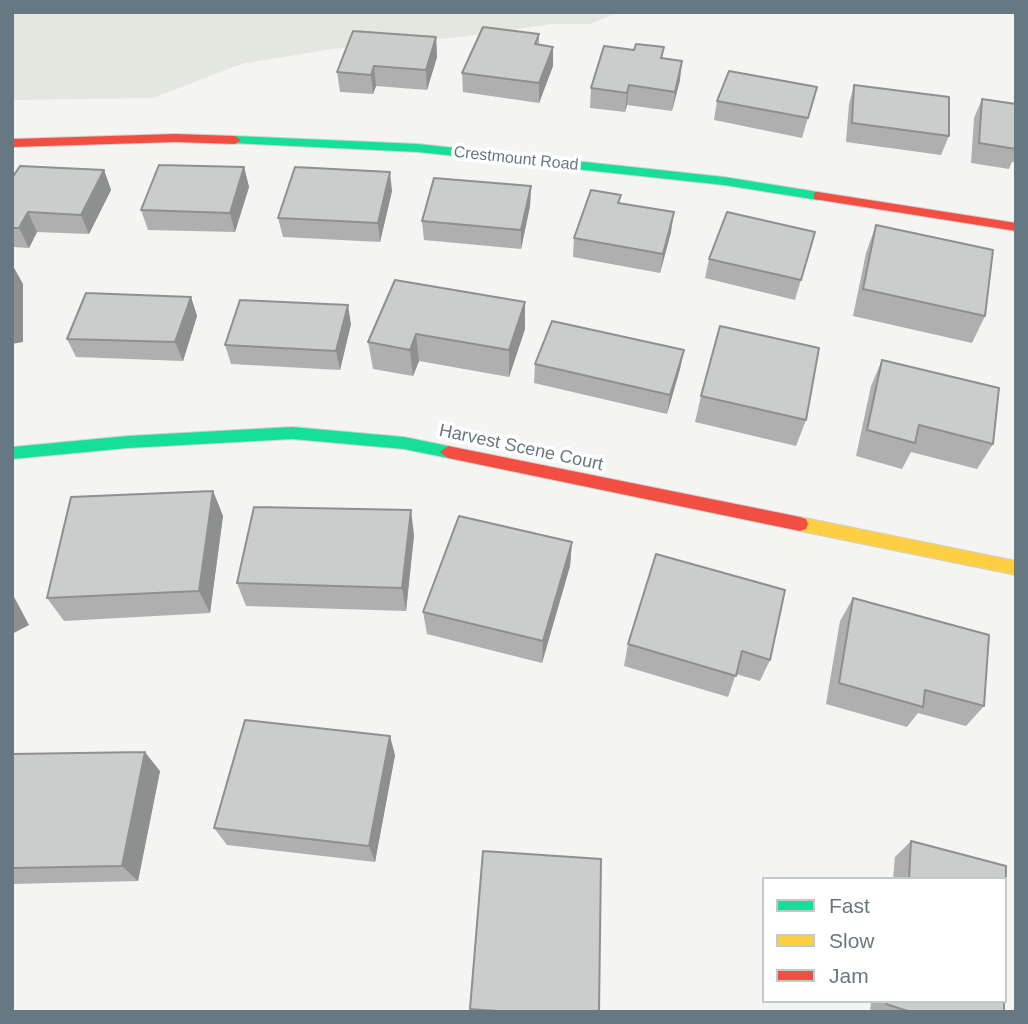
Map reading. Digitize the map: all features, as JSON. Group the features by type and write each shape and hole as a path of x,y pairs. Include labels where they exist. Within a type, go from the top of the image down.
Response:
{"street":[{"name":"Crestmount Road","path":"12,143 176,138 418,148 724,181 1016,227"},
{"name":"Harvest Scene Court","path":"12,453 128,442 292,433 404,443 1016,568"}],"shaded area":[{"path":"12,12 618,12 590,24 553,24 460,37 332,49 241,64 153,98 12,100"}],"building":[{"path":"483,27 539,34 535,44 553,47 539,83 462,73"},
{"path":"353,31 436,37 426,70 374,66 371,75 337,72"},
{"path":"636,44 664,47 661,58 682,61 675,92 629,85 627,93 591,88 604,46 634,50"},
{"path":"729,71 817,87 808,118 717,101"},
{"path":"854,85 949,97 949,136 852,123"},
{"path":"982,99 1016,104 1016,149 979,143"},
{"path":"159,165 244,167 230,213 141,210"},
{"path":"20,166 104,170 81,215 28,212 19,228 12,228 12,178"},
{"path":"295,167 390,172 378,223 278,218"},
{"path":"434,178 531,186 521,230 422,221"},
{"path":"591,190 621,195 618,203 674,212 663,254 574,238"},
{"path":"727,212 815,232 801,280 709,259"},
{"path":"876,225 993,250 985,316 863,289"},
{"path":"395,280 525,302 509,350 416,334 410,350 368,342"},
{"path":"86,293 191,297 175,342 67,339"},
{"path":"240,300 348,305 336,351 225,345"},
{"path":"552,321 684,350 670,395 535,364"},
{"path":"720,326 819,348 806,420 701,396"},
{"path":"882,360 999,388 993,444 919,425 915,443 867,430"},
{"path":"213,491 199,591 47,598 71,497"},
{"path":"254,507 411,510 402,588 237,583"},
{"path":"459,516 572,542 543,641 423,612"},
{"path":"656,554 785,590 770,660 742,651 736,676 628,644"},
{"path":"853,598 989,635 984,706 925,690 923,707 839,683"},
{"path":"245,720 390,736 369,846 214,828"},
{"path":"145,752 122,866 12,868 12,754"},
{"path":"911,841 1006,866 1006,877 909,877"},
{"path":"483,851 601,859 599,1012 470,1009"},
{"path":"1004,1003 1004,1012 911,1012 886,1004"}],"traffic: fast":[{"path":"235,140 418,148 724,181 818,196"},
{"path":"12,453 128,442 292,433 404,443 448,452"}],"traffic: slow":[{"path":"800,524 1016,568"}],"traffic: jam":[{"path":"12,143 176,138 235,140"},
{"path":"818,196 1016,227"},
{"path":"448,452 800,524"}]}
